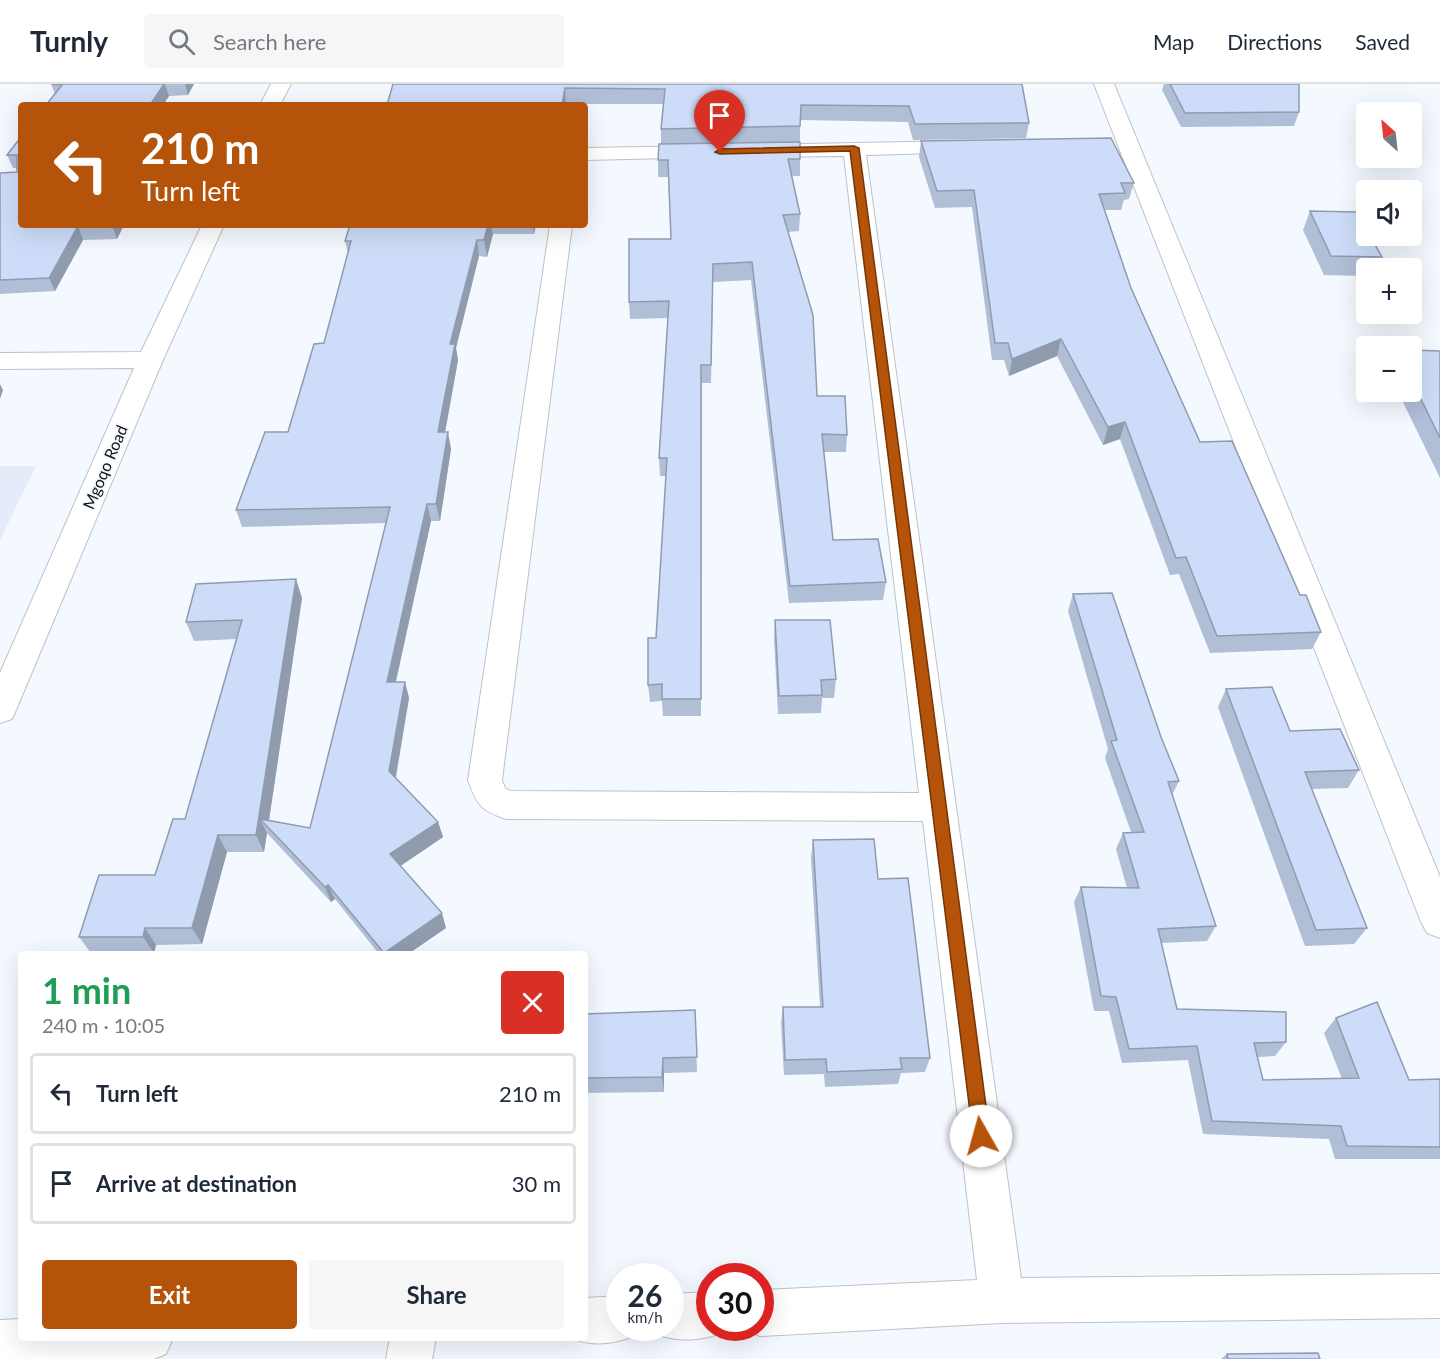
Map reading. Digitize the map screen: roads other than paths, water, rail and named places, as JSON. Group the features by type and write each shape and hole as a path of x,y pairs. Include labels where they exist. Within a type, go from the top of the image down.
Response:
{"street":[{"path":"272,102 281,84"},
{"path":"1104,84 1116,145 1440,922"},
{"path":"588,154 985,147"},
{"path":"854,148 1002,1301"},
{"name":"Mgoqo Road","path":"0,710 150,360 212,228"},
{"path":"561,228 485,780 491,797 506,805 939,807"},
{"path":"0,361 150,360"},
{"path":"774,1312 1002,1301 1440,1296"},
{"path":"588,1321 606,1320"},
{"path":"0,1343 60,1341"},
{"path":"410,1359 413,1341"}]}
